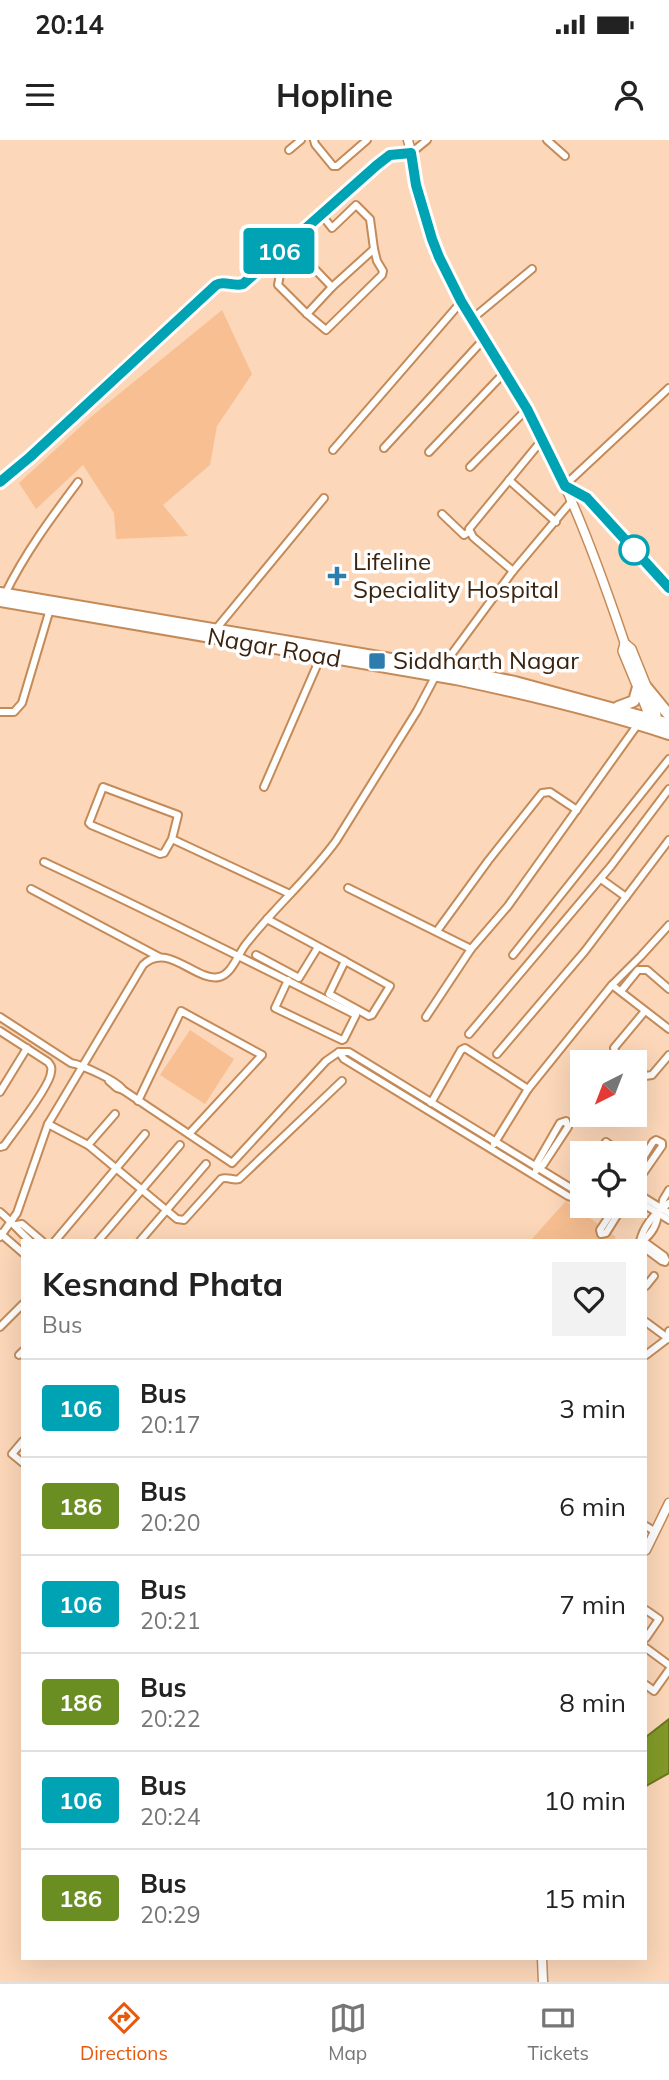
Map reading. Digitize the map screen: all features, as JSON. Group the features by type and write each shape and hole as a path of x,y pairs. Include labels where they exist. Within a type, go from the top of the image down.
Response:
{"highway":[{"name":"Nagar Road","path":"2,596 50,609 321,656 339,654"},
{"name":"Nagar Road","path":"2,596 216,629 434,671 515,682 615,708 669,734"},
{"name":"Nagar Road","path":"434,671 649,723 669,723"},
{"path":"615,708 634,701 642,687 669,715"}],"main road":[{"path":"408,140 416,185 432,239 461,301 527,409 565,486 625,644 631,649 649,723"},
{"path":"650,1529 669,1503"},
{"path":"542,1960 543,1982"}],"street":[{"path":"289,150 301,140"},
{"path":"314,140 333,166 337,166 367,140"},
{"path":"0,482 216,285 243,284 390,155 411,153 427,140"},
{"path":"547,140 565,156"},
{"path":"299,253 281,269 278,285 326,330 382,275 383,271 374,249 370,219 356,205 332,228 321,214"},
{"path":"289,242 332,287"},
{"path":"307,314 374,249"},
{"path":"472,319 532,269"},
{"path":"333,450 461,301"},
{"path":"383,448 484,338"},
{"path":"429,452 505,372"},
{"path":"669,388 565,486 587,498 669,588"},
{"path":"470,467 527,409"},
{"path":"442,514 464,536 542,440"},
{"path":"509,480 556,522"},
{"path":"2,596 41,532 78,482"},
{"path":"216,629 324,498"},
{"path":"30,889 160,957 212,977 228,972 237,956 267,919 321,862 336,842 417,711 434,671 451,655 513,571 571,502"},
{"path":"469,532 513,571"},
{"path":"0,712 14,712 22,703 50,609"},
{"path":"264,787 321,656"},
{"path":"426,1017 471,948 508,905 577,810 649,723"},
{"path":"513,955 669,759"},
{"path":"103,787 178,815 172,839 160,854 91,825 89,823 103,787"},
{"path":"469,1034 601,878 669,789"},
{"path":"437,931 542,793 554,794 577,810"},
{"path":"172,839 290,894"},
{"path":"497,1054 584,951 669,840"},
{"path":"44,862 147,909 237,956 288,980 356,1015 344,1039 275,1008 288,980"},
{"path":"601,878 626,897"},
{"path":"348,888 471,948"},
{"path":"267,919 345,961 390,986 372,1015 369,1016 328,994 345,961"},
{"path":"493,1145 528,1089 612,985 669,925"},
{"path":"256,955 299,978 318,947"},
{"path":"21,1251 1,1235 14,1224 48,1124 143,965 149,959 160,957"},
{"path":"621,991 638,970 647,970 669,989"},
{"path":"612,985 669,1029"},
{"path":"138,1101 181,1011 262,1055 189,1134"},
{"path":"615,1050 645,1011"},
{"path":"0,1017 71,1063 82,1065 109,1081 232,1163 326,1061 339,1052 349,1052 493,1145 570,1187"},
{"path":"0,1031 48,1062 51,1067 50,1077 9,1139 0,1147"},
{"path":"0,1092 3,1080 27,1048"},
{"path":"426,1103 461,1050 465,1048 528,1089"},
{"path":"339,1052 344,1059 362,1070 426,1103"},
{"path":"648,1076 652,1075 669,1055"},
{"path":"362,1070 366,1063"},
{"path":"48,1124 88,1145 180,1220 188,1218 221,1179 240,1179 342,1081"},
{"path":"88,1145 115,1114"},
{"path":"533,1175 560,1123 566,1121 568,1127 543,1165 537,1168"},
{"path":"57,1239 145,1134"},
{"path":"647,1152 653,1142 662,1143 647,1168"},
{"path":"100,1239 180,1145"},
{"path":"493,1145 533,1175 570,1198"},
{"path":"142,1239 206,1164"},
{"path":"645,1239 657,1222 663,1200 669,1190"},
{"path":"647,1201 669,1220"},
{"path":"660,1211 669,1203"},
{"path":"647,1205 669,1213"},
{"path":"0,1212 28,1239"},
{"path":"608,1218 600,1230 601,1234 606,1233 615,1218"},
{"path":"14,1224 22,1224 40,1239"},
{"path":"647,1244 664,1255 665,1262 647,1250"},
{"path":"647,1285 654,1276"},
{"path":"0,1327 21,1306"},
{"path":"647,1323 668,1336 647,1354"},
{"path":"21,1443 12,1454 21,1461"},
{"path":"647,1611 659,1619 647,1637"},
{"path":"647,1649 669,1667 654,1690 647,1686"}],"shaded area":[{"path":"222,310 252,374 217,426 210,465 163,505 188,536 116,539 114,513 83,465 36,509 19,483 92,416"},
{"path":"190,1030 234,1059 205,1104 160,1075"},
{"path":"566,1201 570,1204 570,1218 590,1218 616,1237 532,1239"},
{"path":"669,1719 669,1773 647,1785 647,1736"}],"bus line":[{"name":"106","path":"0,482 216,285 243,284 377,165 390,155 411,153 416,185 439,257 461,301 527,409 565,486 587,498 669,588"}],"place":[{"name":"Lifeline Speciality Hospital","path":"337,576"},
{"name":"Siddharth Nagar","path":"377,661"}]}
